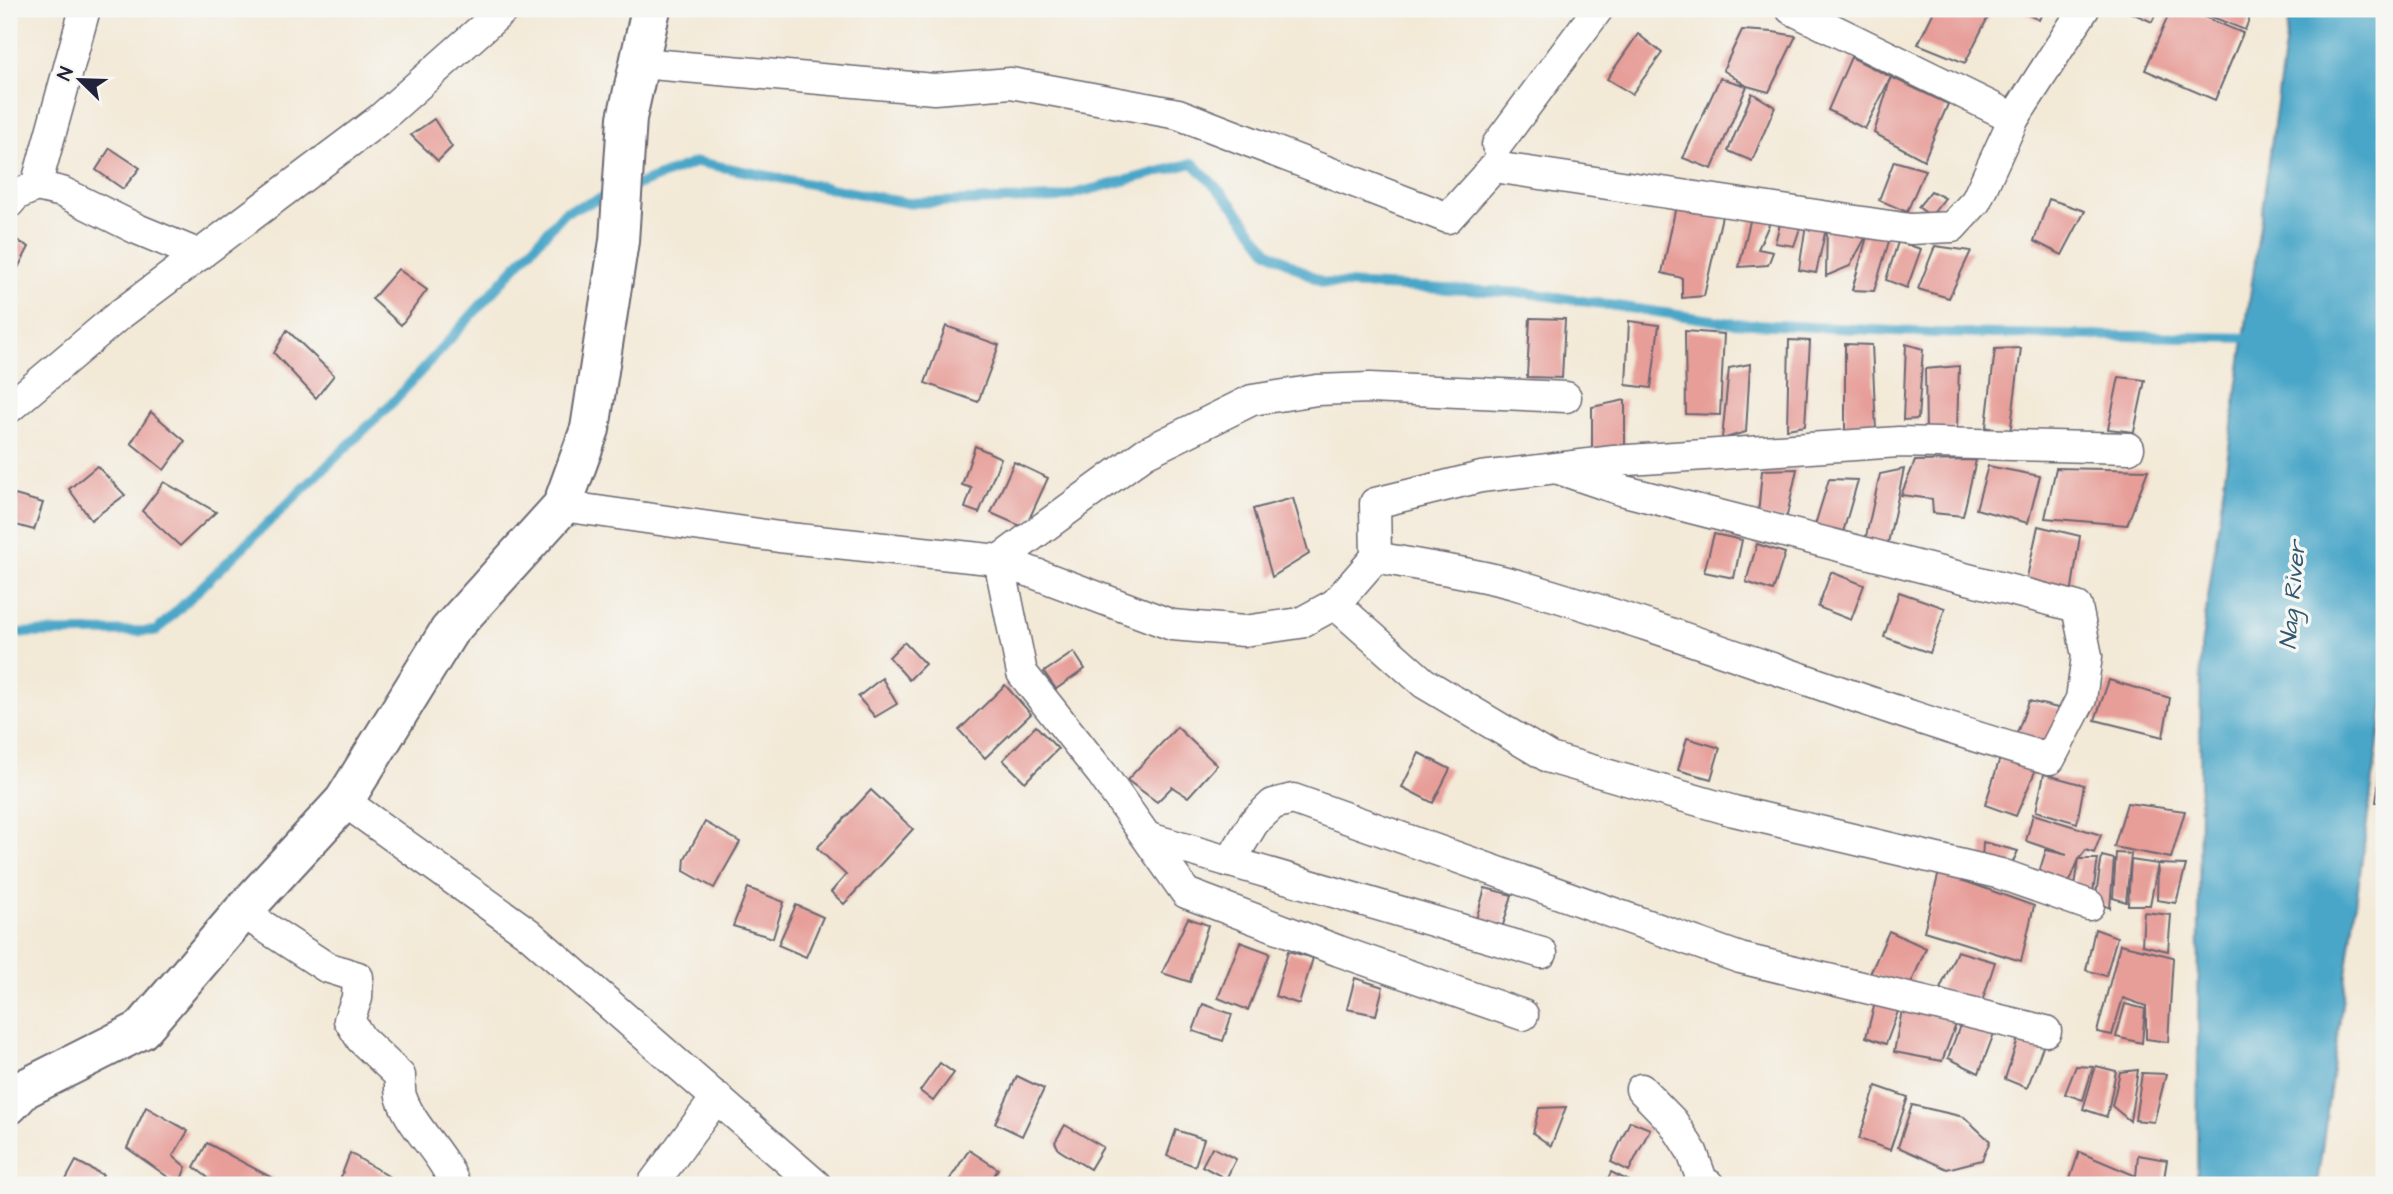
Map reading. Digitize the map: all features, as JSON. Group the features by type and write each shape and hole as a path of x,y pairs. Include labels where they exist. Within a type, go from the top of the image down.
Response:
{"street":[{"path":"36,186 85,9"},
{"path":"9,408 118,316 380,120 504,9"},
{"path":"14,1091 141,1030 242,912 344,802 449,631 562,506 590,429 619,241 627,118 651,9"},
{"path":"1497,145 1598,9"},
{"path":"1791,9 2014,118"},
{"path":"640,63 934,89 1011,83 1178,114 1448,218 1494,167 1910,229 1952,227 1976,201 2014,118 2084,9"},
{"path":"9,203 16,195 36,186 62,192 168,243 200,255"},
{"path":"999,560 1145,453 1252,400 1317,390 1370,388 1566,397"},
{"path":"562,506 779,537 999,560 1172,625 1244,631 1300,623 1335,604 1376,557 1375,503 1481,477 1614,461 1899,442 2129,447"},
{"path":"1376,557 1518,585 1697,641 1982,740 2050,759 2081,699 2087,656 2077,607 1621,490 1556,468"},
{"path":"999,560 1022,673 1150,838 1186,893 1339,951 1523,1015"},
{"path":"1335,604 1424,682 1550,758 1734,811 2001,874 2089,905"},
{"path":"1230,862 1254,822 1273,804 1293,799 1740,958 2046,1031"},
{"path":"344,802 528,933 816,1185"},
{"path":"1150,838 1542,953"},
{"path":"242,912 326,968 358,976 357,998 349,1020 361,1039 400,1076 401,1096 447,1166 455,1185"},
{"path":"1641,1089 1673,1122 1692,1152 1703,1183 1709,1185"},
{"path":"652,1185 717,1097"}],"water":[{"name":"Nag River","path":"2290,9 2384,9 2384,700 2317,1185 2197,1185 2201,648"}],"building":[{"path":"1935,9 1992,9 1965,63 1918,44"},
{"path":"2016,9 2044,9 2039,20"},
{"path":"2123,9 2158,9 2152,22"},
{"path":"2171,9 2185,9 2243,33 2215,100 2145,70"},
{"path":"2192,9 2253,9 2245,30"},
{"path":"1742,30 1796,36 1769,92 1747,86 1723,70"},
{"path":"1638,34 1662,53 1632,94 1607,79"},
{"path":"1851,57 1891,77 1865,129 1828,110"},
{"path":"1891,77 1948,104 1924,160 1874,133"},
{"path":"1720,78 1747,86 1712,169 1683,158"},
{"path":"1752,93 1775,107 1752,161 1728,151"},
{"path":"434,119 452,147 438,161 411,135"},
{"path":"110,148 140,168 123,189 96,170"},
{"path":"1894,161 1925,170 1907,212 1879,200"},
{"path":"1931,191 1945,198 1931,216 1918,207"},
{"path":"2049,199 2085,211 2062,255 2034,241"},
{"path":"1676,206 1722,216 1704,296 1682,298 1682,278 1662,273"},
{"path":"1783,212 1804,216 1794,246 1775,243"},
{"path":"1751,217 1772,218 1758,249 1773,252 1768,265 1739,267"},
{"path":"1806,224 1827,224 1816,273 1799,270"},
{"path":"1827,224 1868,233 1850,266 1826,276"},
{"path":"1868,233 1890,238 1874,291 1852,290"},
{"path":"9,236 29,247 9,285"},
{"path":"1898,242 1921,249 1907,288 1886,280"},
{"path":"1935,246 1971,251 1949,298 1918,289"},
{"path":"398,269 427,290 401,325 372,299"},
{"path":"1530,318 1565,319 1562,378 1527,377"},
{"path":"1629,321 1659,325 1651,388 1626,385"},
{"path":"946,326 999,345 978,402 925,383"},
{"path":"287,330 334,375 316,398 274,353"},
{"path":"1685,331 1724,334 1720,415 1686,414"},
{"path":"1789,340 1810,341 1805,426 1787,429"},
{"path":"1845,344 1872,345 1876,430 1845,431"},
{"path":"1906,344 1923,349 1918,419 1903,420"},
{"path":"2021,348 2010,434 1986,427 1995,349"},
{"path":"1750,364 1746,432 1722,439 1729,368"},
{"path":"1959,366 1957,428 1926,432 1925,369"},
{"path":"2119,377 2145,380 2134,432 2108,429"},
{"path":"1625,400 1625,447 1592,454 1592,407"},
{"path":"151,412 185,441 164,470 131,443"},
{"path":"975,446 1001,458 979,513 965,508 972,488 962,485"},
{"path":"1976,460 1963,516 1933,513 1932,499 1901,495 1915,461"},
{"path":"1014,462 1048,478 1025,528 991,513"},
{"path":"97,466 125,495 91,520 69,489"},
{"path":"1988,466 2040,476 2028,523 1976,509"},
{"path":"2056,468 2148,470 2127,525 2045,518"},
{"path":"1797,469 1786,520 1758,516 1762,470"},
{"path":"1904,469 1887,548 1865,541 1880,474"},
{"path":"1829,479 1858,480 1842,536 1815,525"},
{"path":"164,482 216,512 180,546 142,511"},
{"path":"15,495 43,503 34,530 9,523"},
{"path":"1293,498 1309,554 1272,577 1253,509"},
{"path":"2038,526 2080,536 2070,601 2026,582"},
{"path":"1714,534 1742,540 1734,578 1704,572"},
{"path":"1757,544 1785,553 1773,591 1746,582"},
{"path":"1831,572 1864,585 1851,620 1818,607"},
{"path":"1899,592 1945,608 1930,653 1884,637"},
{"path":"904,642 925,664 909,680 889,657"},
{"path":"1074,652 1085,669 1056,689 1044,672"},
{"path":"882,678 897,704 875,717 858,697"},
{"path":"2109,680 2170,698 2163,737 2095,720"},
{"path":"1005,685 1031,714 985,758 959,730"},
{"path":"2029,701 2070,711 2048,754 2014,741"},
{"path":"1036,726 1058,749 1025,782 1003,760"},
{"path":"1177,727 1217,765 1188,797 1172,787 1157,802 1127,780"},
{"path":"1687,738 1720,748 1711,779 1678,770"},
{"path":"1419,753 1450,769 1433,803 1402,787"},
{"path":"2000,758 2037,767 2016,816 1985,805"},
{"path":"2381,767 2384,768 2384,804 2376,802"},
{"path":"2044,774 2084,785 2077,823 2036,811"},
{"path":"871,790 913,829 844,904 831,892 846,875 817,848"},
{"path":"2127,803 2185,811 2171,858 2114,847"},
{"path":"2033,814 2101,835 2094,853 2086,850 2079,859 2066,891 2037,879 2046,850 2067,855 2026,841"},
{"path":"705,822 740,842 714,888 684,871 685,858"},
{"path":"1983,842 2018,851 2009,870 1982,862"},
{"path":"2116,853 2131,854 2126,902 2113,898"},
{"path":"2102,856 2114,859 2110,908 2095,901"},
{"path":"2079,859 2098,859 2092,899 2074,893"},
{"path":"2131,860 2158,864 2150,905 2128,905"},
{"path":"2158,864 2186,865 2176,903 2157,900"},
{"path":"1939,872 2034,906 2021,961 1924,931"},
{"path":"748,888 784,902 773,938 733,926"},
{"path":"1485,888 1512,895 1503,925 1489,927 1475,923"},
{"path":"796,905 823,917 806,957 778,945"},
{"path":"2144,912 2171,915 2168,951 2142,945"},
{"path":"1188,918 1208,925 1190,982 1162,973"},
{"path":"2095,929 2117,937 2106,976 2086,970"},
{"path":"1889,931 1926,948 1909,989 1870,974"},
{"path":"1240,942 1270,953 1248,1010 1218,998"},
{"path":"2120,944 2173,957 2168,1042 2146,1039 2146,1006 2123,998 2112,1035 2097,1032"},
{"path":"1288,951 1313,958 1299,1004 1275,996"},
{"path":"1957,951 1995,962 1981,1005 1940,989"},
{"path":"1355,978 1383,987 1376,1015 1347,1009"},
{"path":"1876,999 1900,1006 1886,1044 1866,1037"},
{"path":"1203,1004 1232,1014 1223,1041 1193,1031"},
{"path":"2125,1004 2145,1009 2142,1043 2116,1037"},
{"path":"1903,1005 1958,1019 1942,1061 1894,1052"},
{"path":"1962,1020 1996,1028 1979,1073 1948,1058"},
{"path":"2019,1036 2044,1044 2027,1088 2005,1079"},
{"path":"940,1063 954,1073 933,1101 920,1091"},
{"path":"2076,1066 2093,1067 2083,1100 2065,1094"},
{"path":"2096,1066 2116,1071 2107,1117 2083,1109"},
{"path":"2138,1070 2130,1121 2112,1106 2120,1072"},
{"path":"2142,1073 2166,1074 2154,1122 2135,1120"},
{"path":"1017,1076 1044,1089 1022,1136 995,1123"},
{"path":"1876,1086 1908,1097 1890,1150 1859,1139"},
{"path":"1912,1105 1964,1117 1990,1141 1982,1160 1947,1169 1898,1147"},
{"path":"146,1107 188,1131 173,1156 186,1167 179,1185 127,1148"},
{"path":"1566,1107 1551,1146 1533,1133 1539,1108"},
{"path":"1630,1121 1650,1129 1629,1171 1611,1162"},
{"path":"1065,1125 1103,1147 1090,1169 1059,1150 1055,1142"},
{"path":"1176,1130 1204,1139 1195,1166 1167,1156"},
{"path":"207,1143 285,1185 202,1185 207,1177 194,1167"},
{"path":"1212,1147 1236,1159 1226,1179 1202,1166"},
{"path":"969,1150 998,1169 988,1185 946,1185"},
{"path":"2079,1152 2136,1176 2138,1155 2167,1160 2163,1185 2068,1185"},
{"path":"350,1153 403,1185 338,1185"},
{"path":"76,1161 103,1175 97,1185 63,1185"},
{"path":"1611,1172 1637,1185 1605,1185"}],"waterway":[{"path":"631,187 697,162 907,203 1058,198 1193,163 1232,204 1268,251 1323,283 1528,293 1732,323 1936,333 2258,338"},
{"path":"9,633 156,631 394,401 565,212 616,193"}]}
